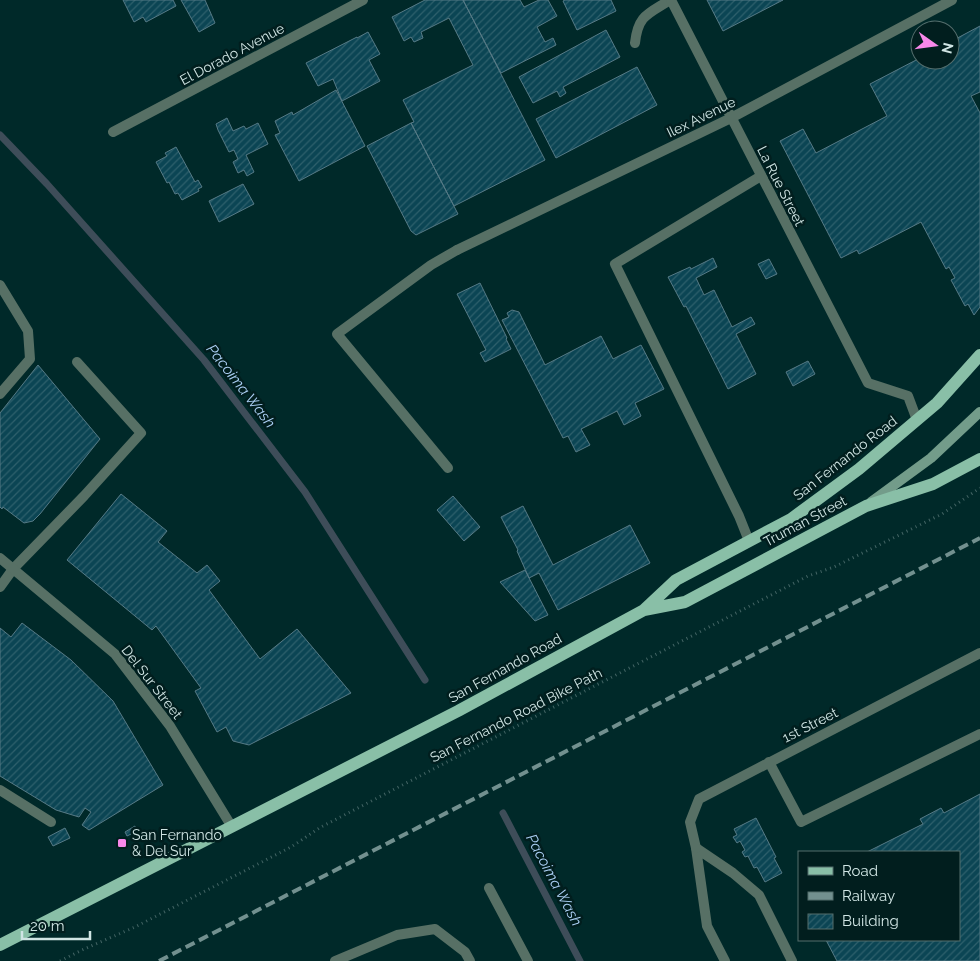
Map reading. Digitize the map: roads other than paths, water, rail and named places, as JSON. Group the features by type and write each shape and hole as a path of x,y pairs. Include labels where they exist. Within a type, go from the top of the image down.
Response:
{"main road":[{"name":"San Fernando Road","path":"0,945 458,711 644,610 676,580 791,519 859,469 938,403 980,354"},
{"path":"866,506 931,458 980,412"},
{"name":"Truman Street","path":"644,610 685,602 866,506 934,484 980,459"}],"street":[{"name":"El Dorado Avenue","path":"114,132 363,0"},
{"path":"635,43 636,30 641,19 671,0"},
{"name":"La Rue Street","path":"671,0 868,383 908,396 917,420"},
{"name":"Ilex Avenue","path":"448,468 337,334 431,265 457,250 731,118 952,0"},
{"path":"749,541 739,516 615,264 761,176"},
{"path":"0,285 28,332 30,359 0,394"},
{"path":"0,587 13,569 84,496 141,433 77,362"},
{"name":"Del Sur Street","path":"0,558 115,654 170,726 232,827"},
{"name":"1st Street","path":"725,961 707,926 696,848 690,822 699,799 980,653"},
{"path":"769,762 801,822 980,734"},
{"path":"0,790 51,822"},
{"path":"696,848 759,895 792,961"},
{"path":"489,888 528,961"},
{"path":"335,961 397,935 435,929 465,952 470,961"}],"waterway":[{"name":"Pacoima Wash","path":"0,135 47,184 204,360 305,492 425,680"},
{"name":"Pacoima Wash","path":"503,813 580,961"}],"railway":[{"path":"159,961 980,538"}],"place":[{"name":"San Fernando & Del Sur","path":"122,843"}]}
